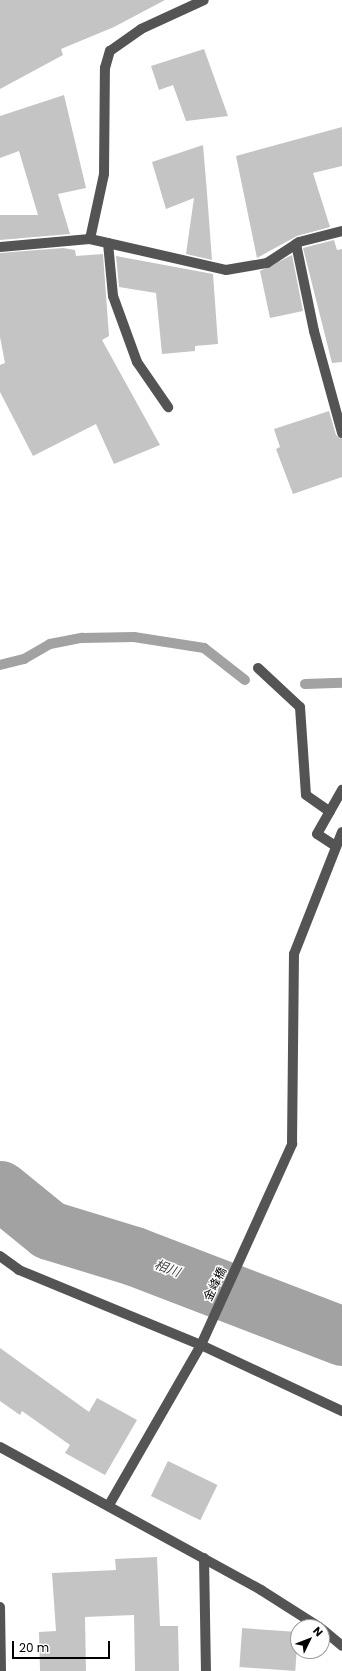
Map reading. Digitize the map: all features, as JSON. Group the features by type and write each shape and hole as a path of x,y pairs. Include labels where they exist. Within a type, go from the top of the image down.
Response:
{"street":[{"path":"90,239 104,174 105,68 110,51 141,29 204,0"},
{"path":"0,247 90,239 226,270 267,263 296,244 342,231"},
{"path":"108,243 114,296 134,355 168,407"},
{"path":"296,244 314,331 342,433"},
{"path":"258,668 300,706 306,795 330,812"},
{"path":"334,845 317,834 342,790"},
{"name":"金峰橋","path":"109,1505 201,1345 243,1257 292,1144 294,954 334,845 342,832"},
{"path":"0,1256 19,1270 201,1345 342,1411"},
{"path":"0,1447 204,1558 306,1619"},
{"path":"204,1558 206,1671"},
{"path":"0,1607 1,1671"},
{"path":"330,1636 342,1646"}],"building":[{"path":"0,0 165,0 114,27 61,49 63,55 0,89"},
{"path":"204,49 228,116 186,121 173,85 159,90 151,66"},
{"path":"64,95 86,188 58,194 70,234 0,240 0,215 38,215 19,151 0,158 0,116"},
{"path":"342,127 342,166 313,173 330,227 297,236 257,258 236,156"},
{"path":"203,145 212,260 186,254 194,198 166,209 152,162"},
{"path":"334,240 337,250 342,249 342,362 332,363 303,248"},
{"path":"63,248 75,250 76,256 103,254 109,336 102,340 160,445 114,464 96,424 33,456 0,392 0,365 5,363 0,337 0,253"},
{"path":"292,255 303,311 270,318 260,271"},
{"path":"116,256 213,274 218,344 195,346 195,351 162,354 156,293 119,287"},
{"path":"329,411 336,435 342,439 342,477 293,494 276,449 280,447 274,429"},
{"path":"0,1348 89,1412 97,1398 137,1420 105,1475 65,1453 70,1445 22,1411 20,1415 0,1401"},
{"path":"168,1461 217,1485 200,1520 151,1496"},
{"path":"157,1557 160,1626 178,1626 179,1671 135,1671 134,1615 85,1617 86,1671 40,1671 39,1632 56,1631 52,1573 116,1570 115,1559"},
{"path":"242,1628 290,1631 290,1659 296,1659 295,1671 239,1667"}],"waterway":[{"path":"0,665 24,659 50,644 82,638 134,637 204,648 245,680"},
{"path":"305,684 342,683"},
{"name":"相川","path":"0,1190 49,1230 134,1256 342,1336"}]}
